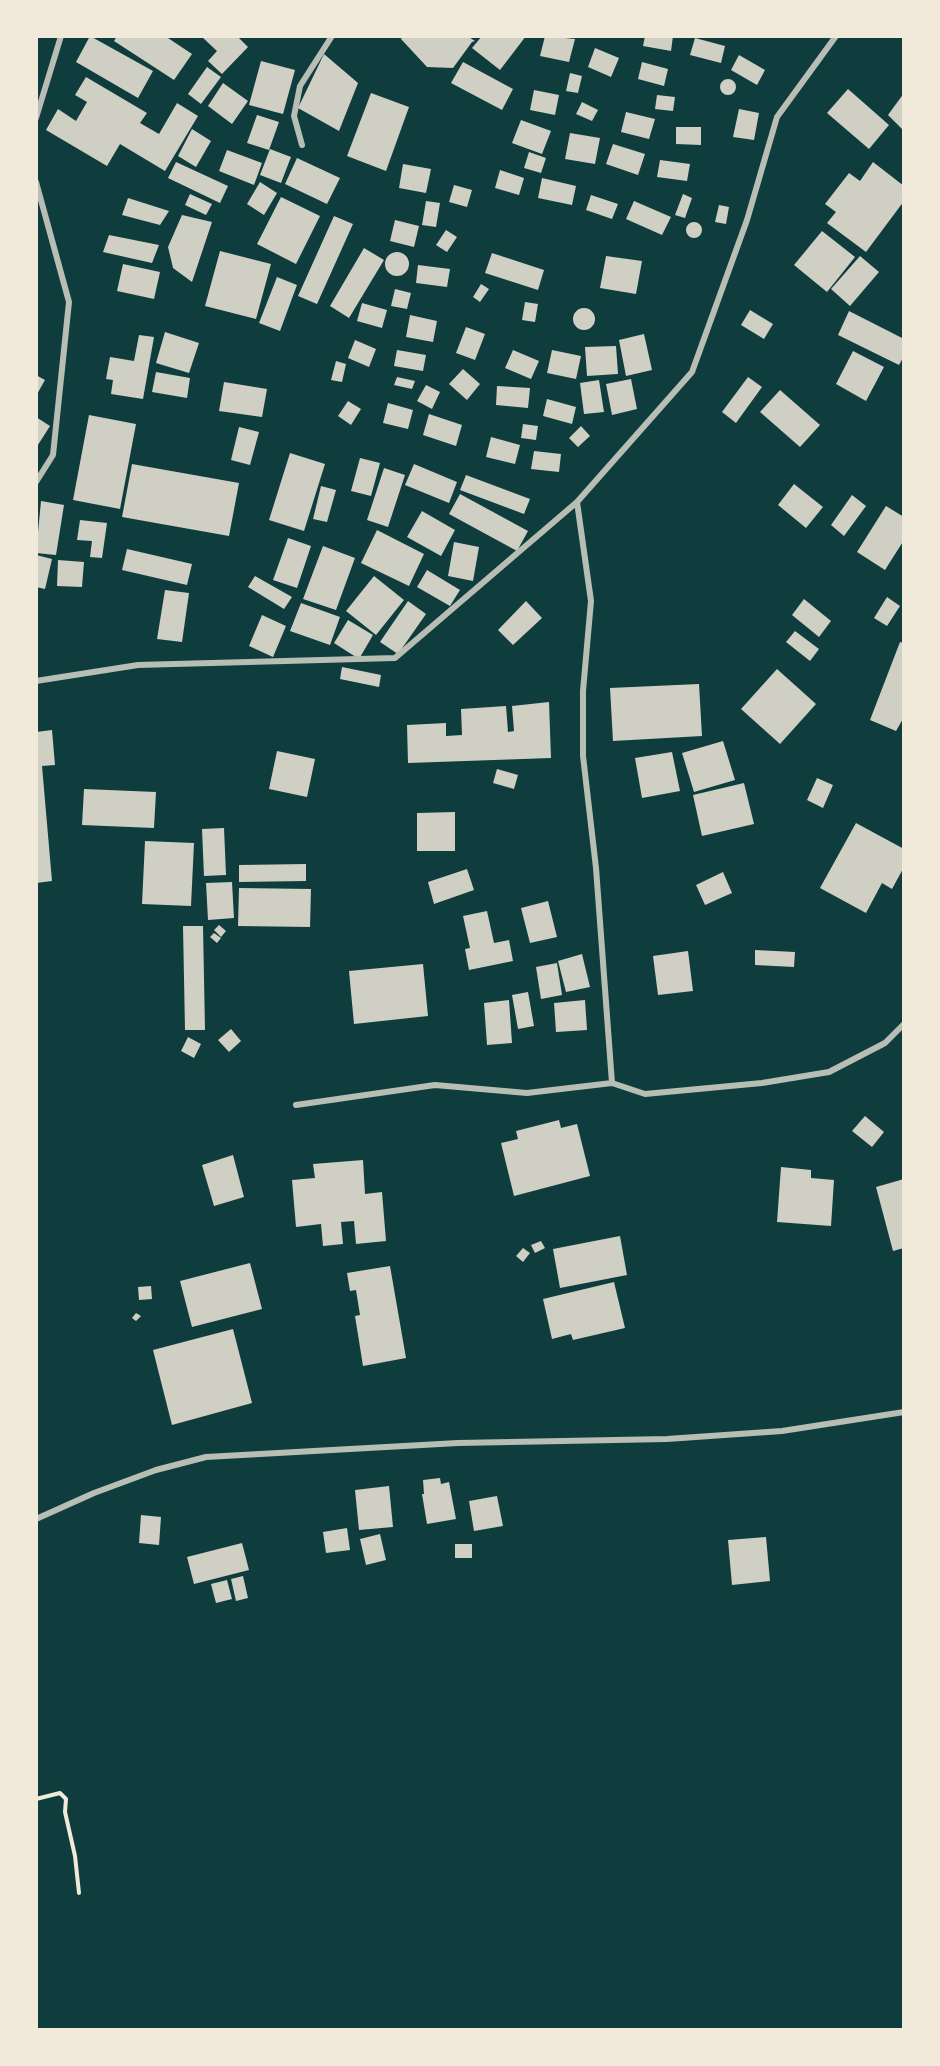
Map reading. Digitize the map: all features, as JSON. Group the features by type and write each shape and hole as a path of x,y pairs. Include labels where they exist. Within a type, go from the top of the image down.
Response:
{"street":[{"path":"36,118 61,36"},
{"path":"302,145 294,116 300,86 332,36"},
{"path":"36,681 138,665 395,658 577,502 692,372 747,220 777,117 836,36"},
{"path":"36,182 69,302 53,455 36,482"},
{"path":"577,502 591,601 583,692 584,756 596,868 612,1083"},
{"path":"296,1105 435,1084 527,1093 612,1083 645,1094 762,1083 829,1072 885,1043 904,1024"},
{"path":"36,1520 104,1489 156,1470 206,1457 458,1443 690,1437 782,1431 872,1419 904,1412"}],"path":[{"path":"36,1799 60,1793 66,1799 65,1812 75,1856 79,1893"}],"building":[{"path":"90,36 153,71 138,98 76,62"},
{"path":"117,36 165,36 192,54 174,80 114,41"},
{"path":"201,36 237,36 248,47 222,74 208,61 217,51"},
{"path":"403,36 467,36 475,41 453,68 427,67 401,39"},
{"path":"482,36 526,36 500,70 472,48"},
{"path":"545,36 575,39 569,62 540,56"},
{"path":"645,36 673,36 671,51 643,46"},
{"path":"695,38 725,46 721,63 690,55"},
{"path":"595,48 619,58 611,77 588,67"},
{"path":"324,54 358,83 339,131 298,108"},
{"path":"739,55 765,70 757,85 731,70"},
{"path":"261,61 295,70 283,114 249,105"},
{"path":"463,62 513,89 502,110 451,83"},
{"path":"642,62 668,69 664,86 638,79"},
{"path":"207,67 221,77 201,104 188,94"},
{"path":"570,73 582,76 578,93 566,91"},
{"path":"86,77 147,113 140,123 159,134 177,103 198,116 165,171 120,144 107,166 46,130 58,109 76,121 87,102 75,95"},
{"path":"728,79 736,87 728,95 720,87"},
{"path":"223,83 248,101 232,124 208,106"},
{"path":"848,89 889,125 869,149 827,113"},
{"path":"534,90 559,95 555,115 530,110"},
{"path":"371,93 409,107 386,171 347,156"},
{"path":"904,93 904,131 888,115"},
{"path":"657,95 675,97 673,111 655,109"},
{"path":"582,102 598,110 592,121 576,114"},
{"path":"739,109 759,113 754,140 733,137"},
{"path":"626,112 655,119 649,139 621,132"},
{"path":"257,115 279,122 269,150 247,143"},
{"path":"521,120 551,131 542,154 512,143"},
{"path":"676,127 701,127 701,145 676,144"},
{"path":"192,129 211,141 196,167 178,156"},
{"path":"570,133 600,138 595,164 565,159"},
{"path":"613,144 645,154 638,175 606,164"},
{"path":"270,149 291,157 281,183 260,175"},
{"path":"227,150 262,163 254,185 219,171"},
{"path":"529,152 546,158 541,173 524,168"},
{"path":"297,158 340,178 327,204 285,184"},
{"path":"660,160 690,164 687,181 657,177"},
{"path":"176,162 228,186 220,203 168,178"},
{"path":"873,162 904,186 904,201 866,252 827,223 836,212 825,204 849,173 860,181"},
{"path":"403,164 431,169 426,193 399,188"},
{"path":"500,170 524,178 519,195 495,188"},
{"path":"542,178 576,186 572,205 538,198"},
{"path":"260,182 277,193 264,215 247,204"},
{"path":"454,185 472,190 467,207 449,202"},
{"path":"190,194 212,204 206,215 185,205"},
{"path":"683,194 692,198 685,218 675,215"},
{"path":"591,195 618,204 612,219 586,210"},
{"path":"281,197 320,216 296,264 257,244"},
{"path":"128,198 169,211 160,225 122,215"},
{"path":"426,201 440,203 436,227 422,225"},
{"path":"634,201 671,217 662,235 626,219"},
{"path":"719,205 729,207 726,224 715,222"},
{"path":"182,215 212,222 192,282 173,268 168,247"},
{"path":"334,216 353,224 317,304 298,296"},
{"path":"395,220 419,226 414,247 390,241"},
{"path":"694,222 700,224 702,230 700,236 694,238 688,236 686,230 688,224"},
{"path":"446,230 457,237 447,252 436,245"},
{"path":"822,231 855,257 827,292 794,265"},
{"path":"109,235 159,245 152,263 103,252"},
{"path":"364,248 384,260 349,318 330,306"},
{"path":"220,251 271,264 256,319 205,306"},
{"path":"397,252 406,255 409,264 406,273 397,276 388,273 385,264 388,255"},
{"path":"492,253 544,270 538,290 485,273"},
{"path":"606,256 642,261 636,294 600,288"},
{"path":"860,256 879,272 850,306 831,289"},
{"path":"123,264 160,272 154,299 117,291"},
{"path":"418,265 450,269 447,287 416,283"},
{"path":"277,277 297,285 280,331 259,323"},
{"path":"481,284 489,289 480,302 473,297"},
{"path":"395,289 411,293 407,309 391,306"},
{"path":"525,302 538,304 535,322 522,320"},
{"path":"362,303 387,310 382,328 357,321"},
{"path":"584,308 592,311 595,319 592,327 584,330 576,327 573,319 576,311"},
{"path":"750,310 773,324 764,339 741,325"},
{"path":"849,311 904,339 904,356 899,365 838,335"},
{"path":"410,315 437,321 433,342 406,337"},
{"path":"466,327 485,334 475,360 456,353"},
{"path":"165,332 199,343 189,373 156,363"},
{"path":"644,334 652,370 626,376 619,340"},
{"path":"139,335 154,337 143,399 111,394 113,380 106,379 110,357 134,361"},
{"path":"355,340 376,349 369,367 348,358"},
{"path":"616,346 618,374 587,376 585,347"},
{"path":"397,350 426,355 423,371 394,366"},
{"path":"513,350 539,361 531,379 505,368"},
{"path":"552,350 581,356 576,379 547,373"},
{"path":"853,351 884,367 866,401 836,384"},
{"path":"336,361 346,364 342,382 331,380"},
{"path":"463,369 480,384 467,400 449,384"},
{"path":"156,372 190,378 187,398 152,392"},
{"path":"36,375 45,380 36,396"},
{"path":"397,377 415,381 412,389 394,385"},
{"path":"748,377 762,387 736,423 722,412"},
{"path":"631,379 637,409 612,415 606,384"},
{"path":"599,380 604,412 584,414 580,383"},
{"path":"224,382 267,389 262,417 219,411"},
{"path":"426,385 440,392 432,409 417,401"},
{"path":"497,386 530,388 528,408 496,405"},
{"path":"780,390 820,425 800,447 760,412"},
{"path":"547,399 576,407 572,424 543,416"},
{"path":"348,401 361,409 351,425 338,416"},
{"path":"388,403 413,410 408,429 383,423"},
{"path":"429,414 462,425 456,446 423,435"},
{"path":"89,415 136,424 120,509 73,500"},
{"path":"36,417 50,426 36,448"},
{"path":"523,424 538,426 536,440 521,438"},
{"path":"581,426 590,436 578,447 569,438"},
{"path":"239,427 259,432 250,465 231,460"},
{"path":"491,437 520,445 515,464 486,457"},
{"path":"534,451 561,454 559,472 531,469"},
{"path":"290,453 325,464 304,531 269,520"},
{"path":"360,458 380,463 371,496 351,491"},
{"path":"132,464 239,483 229,536 122,517"},
{"path":"414,464 457,482 449,503 405,485"},
{"path":"384,468 405,475 388,527 367,520"},
{"path":"466,475 530,499 524,514 460,490"},
{"path":"794,484 823,507 806,528 778,505"},
{"path":"321,486 336,490 327,522 313,519"},
{"path":"460,494 528,531 517,551 449,514"},
{"path":"852,495 866,506 844,536 831,525"},
{"path":"41,501 64,505 56,555 36,553"},
{"path":"886,506 904,517 904,540 885,570 857,552"},
{"path":"422,511 455,530 441,556 407,537"},
{"path":"80,520 107,523 102,558 90,557 92,541 77,540"},
{"path":"377,530 424,554 409,586 361,563"},
{"path":"288,538 311,546 297,588 273,580"},
{"path":"454,542 479,547 473,581 448,576"},
{"path":"323,546 355,558 336,610 303,599"},
{"path":"127,549 192,564 187,585 122,570"},
{"path":"36,555 52,559 45,589 36,587"},
{"path":"58,560 84,562 82,587 57,586"},
{"path":"427,570 460,590 450,606 417,587"},
{"path":"255,576 292,597 284,609 248,587"},
{"path":"374,576 404,600 376,635 346,611"},
{"path":"165,590 189,593 182,642 157,639"},
{"path":"887,597 900,606 887,626 874,618"},
{"path":"804,599 831,621 819,637 792,615"},
{"path":"408,601 426,614 398,654 380,642"},
{"path":"526,601 542,618 513,645 498,630"},
{"path":"301,603 340,617 330,645 290,631"},
{"path":"262,615 286,626 273,657 249,646"},
{"path":"348,620 373,635 359,659 334,643"},
{"path":"795,631 819,649 810,661 786,642"},
{"path":"900,642 904,643 904,717 896,731 870,720"},
{"path":"342,667 381,675 379,687 340,679"},
{"path":"777,669 816,704 780,744 741,709"},
{"path":"699,684 702,736 613,741 610,688"},
{"path":"549,702 551,758 408,763 407,725 446,723 446,736 462,735 461,709 506,706 508,732 514,731 512,706"},
{"path":"52,730 55,765 42,766 52,881 36,883 36,732"},
{"path":"723,741 735,780 694,792 682,753"},
{"path":"277,751 315,759 307,797 269,789"},
{"path":"672,752 680,791 642,798 635,758"},
{"path":"497,769 518,775 514,789 493,783"},
{"path":"817,778 833,785 823,808 807,800"},
{"path":"744,783 754,824 702,836 693,795"},
{"path":"84,789 156,792 154,828 82,825"},
{"path":"455,812 455,851 417,851 417,813"},
{"path":"856,823 904,849 904,867 892,889 882,883 866,913 820,888"},
{"path":"224,828 226,875 204,876 202,829"},
{"path":"145,841 194,843 191,906 142,904"},
{"path":"306,864 306,881 239,882 239,865"},
{"path":"467,869 474,890 434,904 428,882"},
{"path":"723,872 732,893 705,905 696,885"},
{"path":"232,882 234,918 208,920 206,883"},
{"path":"239,888 311,889 310,927 238,926"},
{"path":"548,901 557,937 530,943 521,908"},
{"path":"487,911 494,943 509,940 513,961 469,970 465,949 470,948 463,916"},
{"path":"219,925 226,931 221,937 214,930"},
{"path":"183,926 203,926 205,1030 185,1030"},
{"path":"214,933 221,938 217,943 210,937"},
{"path":"755,950 795,952 794,967 755,965"},
{"path":"688,951 693,991 658,995 653,956"},
{"path":"582,954 590,987 566,992 558,961"},
{"path":"557,963 562,995 541,999 536,967"},
{"path":"423,964 428,1016 354,1024 349,971"},
{"path":"528,992 534,1026 518,1029 512,995"},
{"path":"509,1000 512,1043 487,1045 484,1003"},
{"path":"585,1000 587,1030 556,1032 554,1003"},
{"path":"231,1029 241,1041 229,1052 218,1040"},
{"path":"188,1037 201,1044 194,1058 181,1051"},
{"path":"865,1116 884,1132 872,1147 852,1131"},
{"path":"559,1120 561,1128 577,1124 590,1176 514,1196 501,1143 518,1139 516,1131"},
{"path":"233,1155 244,1197 214,1206 202,1165"},
{"path":"363,1160 365,1194 382,1192 386,1241 356,1244 354,1221 341,1222 343,1244 323,1246 321,1224 296,1227 292,1180 315,1178 313,1164"},
{"path":"781,1167 811,1170 811,1178 834,1180 831,1226 777,1222"},
{"path":"904,1179 904,1248 893,1251 876,1187"},
{"path":"620,1236 627,1275 560,1288 553,1249"},
{"path":"541,1241 545,1248 535,1253 531,1245"},
{"path":"523,1248 530,1253 523,1262 516,1256"},
{"path":"250,1263 262,1309 192,1327 180,1281"},
{"path":"390,1266 406,1358 363,1366 355,1316 360,1315 356,1290 350,1291 347,1273"},
{"path":"614,1282 625,1328 573,1340 571,1334 552,1339 543,1299"},
{"path":"151,1286 152,1299 139,1300 138,1287"},
{"path":"136,1313 141,1316 136,1321 132,1318"},
{"path":"233,1329 252,1403 172,1425 153,1350"},
{"path":"440,1478 441,1484 449,1482 456,1519 427,1524 422,1494 424,1494 423,1480"},
{"path":"389,1486 393,1527 359,1530 355,1490"},
{"path":"497,1496 503,1526 474,1531 469,1501"},
{"path":"141,1515 161,1517 159,1545 139,1543"},
{"path":"347,1528 350,1550 326,1553 323,1532"},
{"path":"380,1534 386,1560 366,1565 360,1539"},
{"path":"766,1537 770,1581 732,1585 728,1540"},
{"path":"242,1543 249,1570 194,1584 187,1557"},
{"path":"455,1544 472,1544 472,1558 455,1558"},
{"path":"243,1576 248,1598 236,1601 231,1579"},
{"path":"227,1580 232,1599 216,1603 211,1584"}]}
